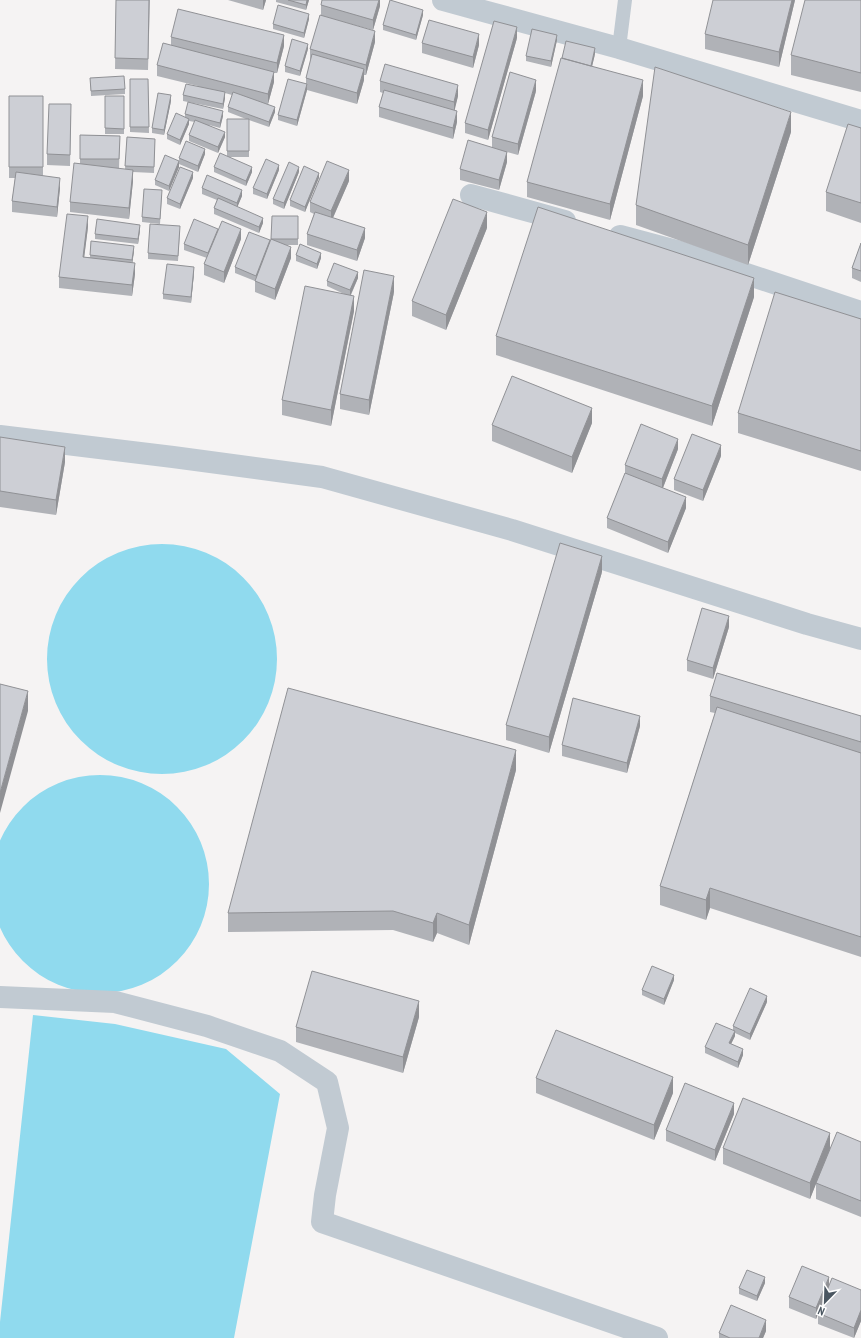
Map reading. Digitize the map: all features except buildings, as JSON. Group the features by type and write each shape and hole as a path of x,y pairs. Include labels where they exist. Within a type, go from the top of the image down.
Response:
{"street":[{"path":"443,0 619,48 861,121"},
{"path":"471,195 680,252 861,312"},
{"path":"0,436 322,477 512,530 806,624 861,639"},
{"path":"0,997 115,1002 208,1026 280,1051 326,1082 338,1128 325,1195 322,1222 657,1338"}],"lane":[{"path":"619,48 625,0"}],"water":[{"path":"162,544 184,546 206,553 226,563 251,586 258,595 272,626 275,637 277,659 275,681 268,703 258,723 235,748 226,755 195,769 184,772 162,774 140,772 118,765 98,755 73,732 66,723 52,692 49,681 47,659 49,637 56,615 66,595 89,570 98,563 129,549 140,546"},
{"path":"100,775 132,780 142,784 151,788 177,807 196,833 200,842 204,852 209,884 204,916 200,926 196,935 177,961 151,980 142,984 132,988 100,993 68,988 58,984 49,980 23,961 4,935 0,926 -4,916 -9,884 -4,852 0,842 4,833 23,807 49,788 58,784 68,780"},
{"path":"33,1015 115,1024 226,1049 280,1094 234,1338 0,1338 0,1322"}]}
